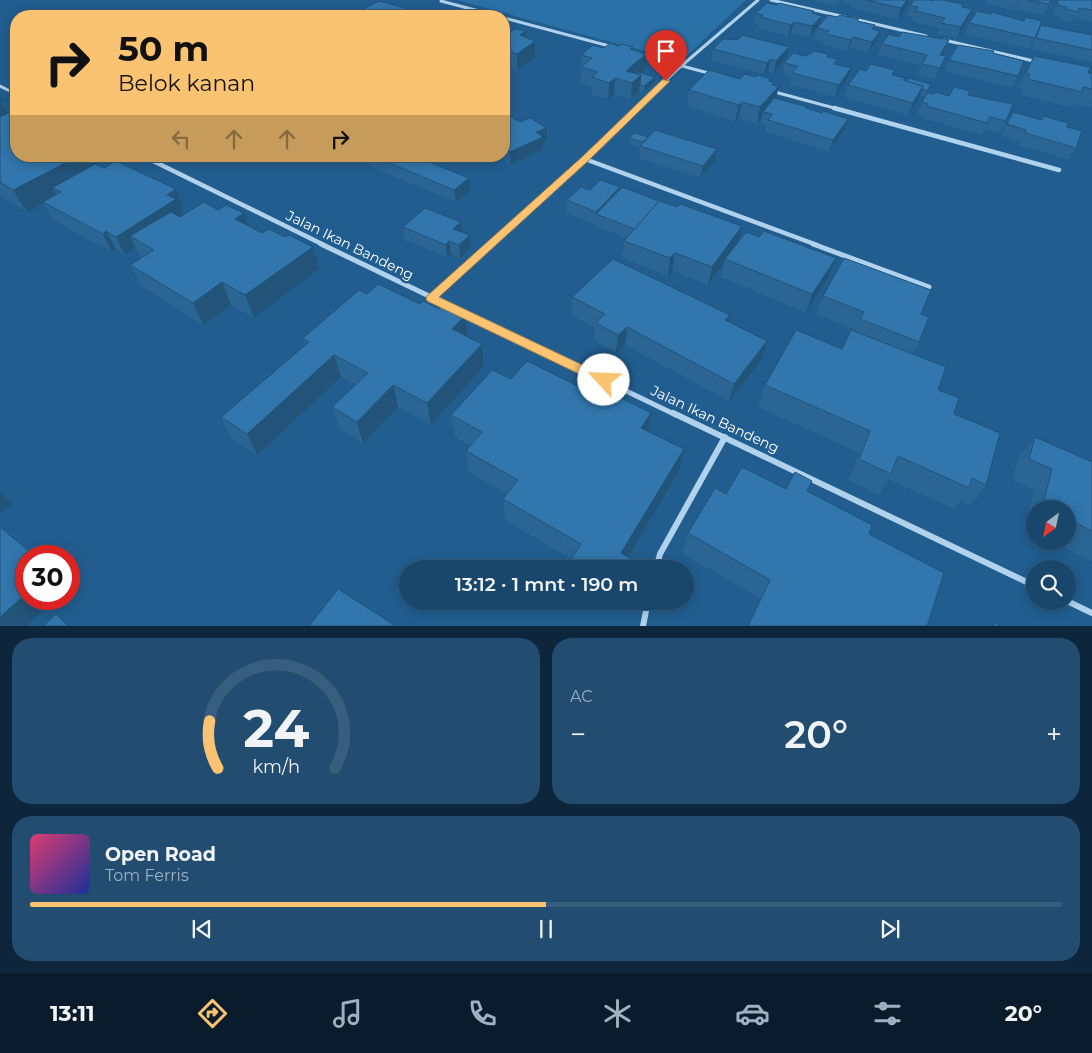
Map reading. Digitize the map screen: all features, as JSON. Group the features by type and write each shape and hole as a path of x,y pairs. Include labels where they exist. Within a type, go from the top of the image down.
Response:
{"street":[{"path":"431,298 585,159 682,66 758,0"},
{"path":"771,0 933,38"},
{"path":"441,1 475,10"},
{"path":"510,20 616,48"},
{"path":"943,40 1039,63"},
{"path":"635,53 719,76"},
{"path":"767,89 1059,170"},
{"path":"585,159 929,287"},
{"name":"Jalan Ikan Bandeng","path":"155,162 431,298 1026,582"},
{"path":"658,560 725,437"},
{"path":"1076,605 1092,613"},
{"path":"643,626 646,610"}],"shaded area":[{"path":"457,0 746,0 681,61 510,14 510,10 494,10"}],"building":[{"path":"866,0 907,0 901,8"},
{"path":"914,0 942,0 963,4 962,7 972,9 961,27 941,23 945,18 916,11 918,7 910,6"},
{"path":"1028,0 1051,0 1049,4"},
{"path":"1058,0 1092,0 1092,10 1079,8 1078,12 1066,9 1067,7 1057,5"},
{"path":"379,1 411,10 362,10"},
{"path":"767,3 777,5 779,3 814,11 812,13 822,16 812,26 794,22 791,25 760,17 763,15 756,13"},
{"path":"977,11 991,14 992,12 1024,21 1025,17 1042,21 1035,38 969,23"},
{"path":"828,15 837,17 840,15 859,19 857,21 875,25 872,29 880,31 872,42 853,37 851,40 826,34 829,31 817,28"},
{"path":"1041,25 1092,35 1092,50 1036,38"},
{"path":"515,29 525,31 520,35 535,41 517,54 510,52 510,32"},
{"path":"902,32 949,40 940,55 946,56 940,68 922,64 927,55 882,44 889,34 899,37"},
{"path":"742,35 789,47 776,61 770,59 767,63 713,49 723,39 738,40"},
{"path":"610,43 633,47 630,49 646,54 626,71 641,75 632,83 615,78 609,83 592,77 598,72 581,67 592,58 581,55 593,45 604,48"},
{"path":"958,45 994,51 993,53 1024,61 1018,76 949,60"},
{"path":"814,51 828,54 827,57 837,59 834,64 851,68 839,85 792,73 798,66 784,63 793,53 806,56"},
{"path":"1034,56 1090,67 1088,73 1092,74 1092,89 1083,87 1082,92 1028,79 1030,74 1026,73"},
{"path":"871,64 895,70 892,75 905,78 903,80 923,86 913,103 848,85 860,69 866,71"},
{"path":"709,70 740,79 745,74 756,77 758,75 771,79 769,81 774,82 772,85 779,86 760,107 742,102 739,105 689,90"},
{"path":"635,73 655,77 644,86 640,85 641,75"},
{"path":"908,78 931,84 927,91 922,89 923,86 906,81"},
{"path":"954,87 970,91 968,95 1013,104 1006,121 990,117 987,123 927,106 928,104 922,102 927,93 934,94 935,92 949,96"},
{"path":"774,98 848,119 833,140 768,120 772,114 763,112"},
{"path":"10,112 10,162 67,162 13,190 0,182 0,117"},
{"path":"1013,112 1042,120 1043,116 1068,123 1067,127 1082,131 1076,148 1025,133 1026,130 1007,124"},
{"path":"510,116 520,122 530,118 547,128 536,132 543,137 510,152"},
{"path":"655,130 717,149 703,166 640,146"},
{"path":"634,133 648,137 643,142 629,138"},
{"path":"114,162 118,162 176,189 167,195 176,199 116,237 106,231 103,234 43,202 61,192 52,188 95,164 104,168"},
{"path":"387,162 429,162 469,178 454,190"},
{"path":"600,180 620,187 596,212 567,200 581,187 590,190"},
{"path":"622,187 659,201 635,229 596,214"},
{"path":"659,201 677,207 680,204 742,226 712,267 675,253 670,258 624,241"},
{"path":"204,202 218,210 226,205 244,213 235,219 262,233 269,229 285,237 289,235 313,247 245,295 222,282 193,303 130,265 154,250 130,236 171,212 180,217"},
{"path":"425,208 461,222 453,229 470,235 459,245 449,241 446,245 403,227"},
{"path":"764,231 836,258 812,294 725,259 746,232 759,237"},
{"path":"844,258 931,290 921,314 929,317 919,342 860,319 864,312 823,296"},
{"path":"613,259 730,315 725,320 767,341 734,384 627,327 618,335 596,323 605,314 572,297"},
{"path":"378,284 420,304 423,301 439,309 443,305 465,316 452,329 482,344 427,403 393,385 357,422 332,407 368,373 334,355 247,434 221,417 309,342 303,338 359,290 367,294"},
{"path":"796,330 842,349 851,330 946,367 938,390 959,398 954,414 1000,433 986,485 972,478 969,488 898,456 891,474 859,459 870,431 765,385"},
{"path":"527,361 598,396 603,389 651,413 641,428 684,449 621,553 630,558 629,560 570,560 581,544 503,499 518,480 466,451 482,432 451,415 492,370 511,379"},
{"path":"1035,437 1092,462 1092,531 1076,523 1076,500 1044,500 1052,469 1029,459"},
{"path":"742,467 786,489 795,472 812,481 807,491 872,525 869,534 944,573 927,626 748,626 770,580 688,533 715,488 726,494"},
{"path":"0,527 22,545 15,545 15,604 0,617"},
{"path":"338,589 396,626 309,626"},
{"path":"56,614 68,626 43,626"},
{"path":"994,622 1001,626 993,626"}],"route":[{"path":"604,380 431,298 585,159 666,81"}]}
